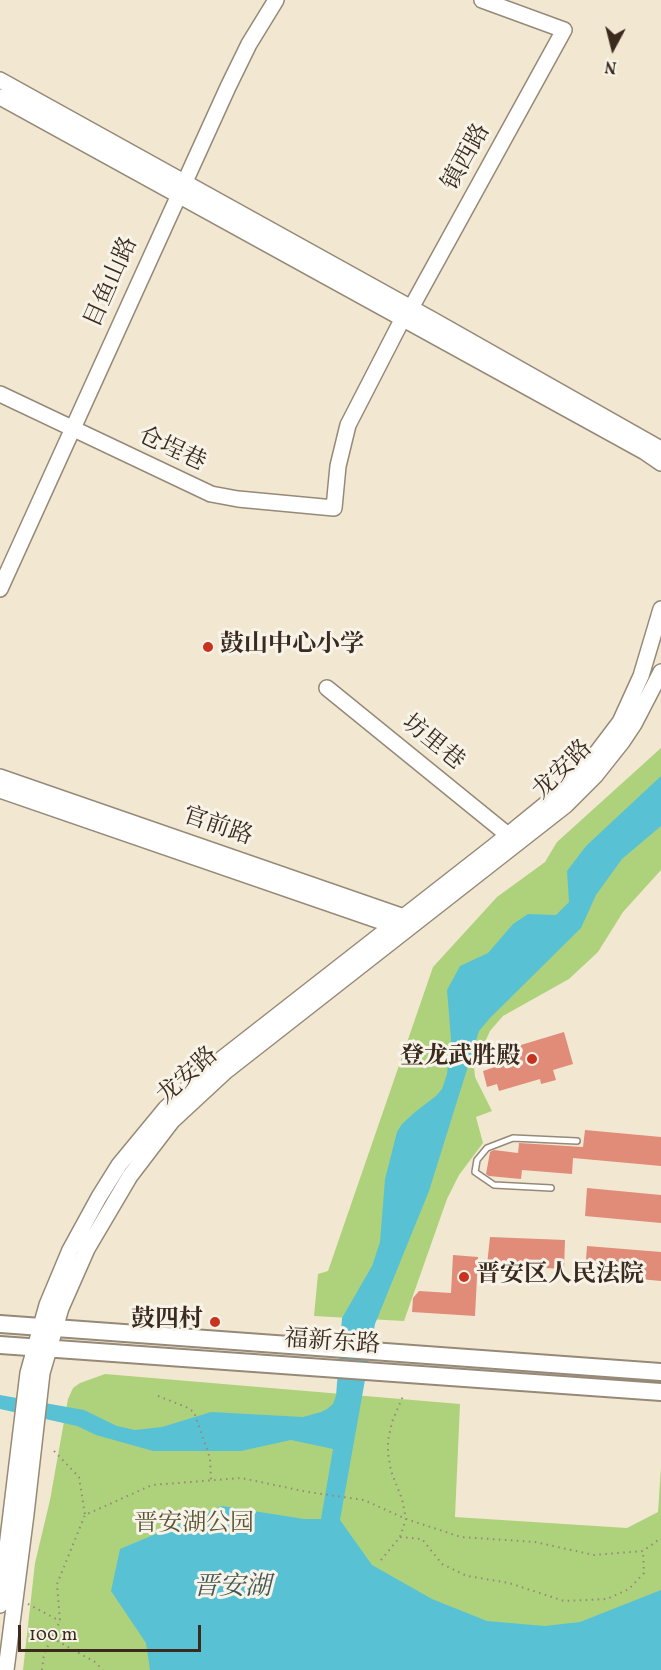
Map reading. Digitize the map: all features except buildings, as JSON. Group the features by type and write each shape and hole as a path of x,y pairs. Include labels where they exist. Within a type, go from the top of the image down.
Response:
{"main road":[{"name":"目鱼山路","path":"0,589 181,188 245,52 276,0"},
{"name":"镇西路","path":"334,508 338,466 348,425 407,313 564,30 482,0"},
{"path":"0,80 181,188 407,313 661,449"},
{"path":"0,97 181,188"},
{"path":"407,313 661,462"},
{"name":"仓埕巷","path":"0,394 211,494 238,499 334,508"},
{"name":"龙安路","path":"0,1605 27,1384 47,1329 61,1308 87,1249 145,1155 172,1121 226,1071 406,924 563,790 592,759 620,722 644,668 661,609"},
{"name":"龙安路","path":"406,924 531,834 579,793 622,742 661,672"},
{"name":"坊里巷","path":"327,688 508,835"},
{"name":"官前路","path":"0,777 406,924"},
{"name":"官前路","path":"0,790 406,924"},
{"name":"福新东路","path":"0,1324 661,1371"},
{"name":"福新东路","path":"0,1345 661,1392"},
{"name":"龙安路","path":"6,1670 42,1373 42,1348"}],"lane":[{"path":"551,1188 494,1185 475,1172 477,1160 488,1148 513,1138 577,1141"}],"path":[{"path":"158,1396 194,1412 210,1458 211,1481"},
{"path":"381,1560 400,1537 406,1519 402,1499 391,1471 388,1453 392,1422 403,1396"},
{"path":"42,1670 44,1654 60,1621 57,1584 85,1515 79,1477 54,1451"},
{"path":"85,1515 152,1485 241,1478 308,1492 364,1500 406,1519 461,1537 535,1542 594,1554 643,1551 661,1538"},
{"path":"400,1537 422,1539 442,1564 467,1576 509,1583 564,1601 607,1599 629,1589 644,1573 643,1551"},
{"path":"25,1602 60,1621"},
{"path":"51,1638 95,1662 103,1670"}],"green space":[{"path":"661,748 661,870 623,912 598,952 569,979 503,1016 490,1031 474,1066 475,1077 492,1111 476,1117 483,1143 459,1175 447,1199 404,1321 314,1316 318,1274 328,1271 433,967 497,897 545,862 557,842"},
{"name":"晋安湖公园","path":"105,1374 460,1404 455,1517 627,1528 658,1512 661,1467 661,1670 23,1670 35,1563 50,1500 68,1399 73,1388 80,1383"}],"water":[{"name":"晋安湖","path":"661,776 661,826 622,859 596,895 581,928 479,1031 429,1191 375,1324 340,1520 372,1565 432,1599 487,1621 545,1626 580,1622 661,1590 661,1670 150,1670 146,1643 111,1591 120,1549 222,1506 304,1519 321,1519 333,1449 291,1440 241,1451 153,1451 96,1435 77,1426 0,1409 0,1395 84,1410 117,1426 135,1430 162,1427 211,1412 303,1417 321,1412 333,1404 336,1396 342,1318 372,1266 380,1242 385,1179 397,1132 415,1112 436,1096 442,1089 447,1074 451,1039 447,990 460,966 488,953 513,924 528,914 556,915 569,902 567,871 586,846"}],"place":[{"name":"鼓山中心小学","path":"208,647"},
{"name":"登龙武胜殿","path":"532,1059"},
{"name":"晋安区人民法院","path":"464,1277"},
{"name":"鼓四村","path":"215,1322"}]}
